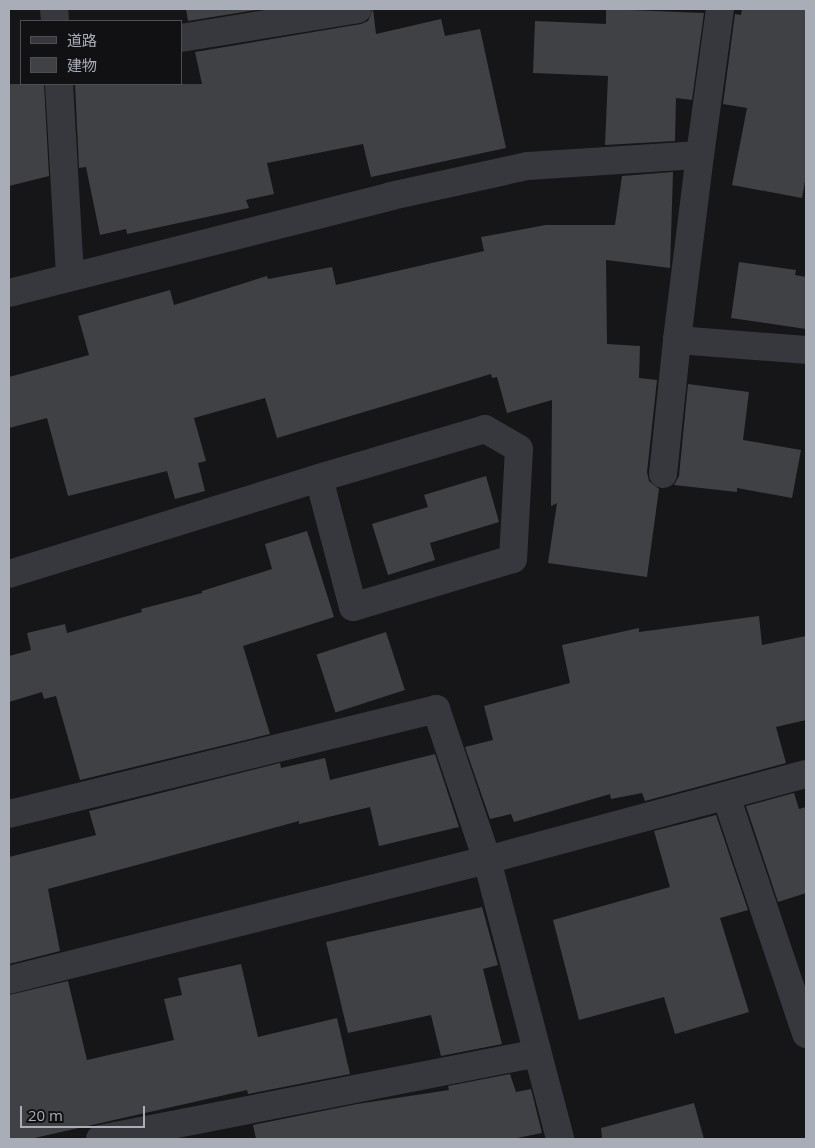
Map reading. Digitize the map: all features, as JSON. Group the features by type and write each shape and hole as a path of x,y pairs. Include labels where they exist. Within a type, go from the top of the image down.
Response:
{"street":[{"path":"182,38 358,9"},
{"path":"663,474 677,340 720,9"},
{"path":"59,85 70,277"},
{"path":"9,293 391,196 528,166 700,155"},
{"path":"677,340 806,350"},
{"path":"9,574 319,478 485,429 519,449 513,559 353,607 319,478"},
{"path":"9,814 436,709 487,860 560,1139"},
{"path":"9,980 487,860 806,774"},
{"path":"726,796 806,1034"},
{"path":"100,1139 538,1053"}],"building":[{"path":"186,9 263,9 188,21"},
{"path":"373,9 376,34 441,19 445,36 480,29 506,148 371,177 363,144 267,163 274,194 246,200 249,208 127,234 126,229 100,235 86,167 79,168 75,85 202,84 195,52 361,24 368,21"},
{"path":"606,9 704,13 692,100 676,98 675,141 605,145 608,76 533,73 535,21 606,24"},
{"path":"742,9 806,9 806,175 802,198 732,185 747,108 723,104 735,14 741,15"},
{"path":"9,84 44,85 49,176 9,186"},
{"path":"673,172 670,268 606,260 607,344 640,346 639,378 657,380 647,472 649,481 659,489 647,577 548,563 557,503 551,506 552,400 507,413 497,377 492,378 491,374 277,438 265,398 194,418 206,461 198,463 205,491 175,499 167,471 68,496 47,418 9,428 9,377 89,355 78,316 170,290 174,305 267,276 268,279 332,267 336,285 484,251 481,237 546,225 615,225 622,176"},
{"path":"739,262 796,270 795,275 806,277 806,329 731,318"},
{"path":"688,384 749,392 743,440 801,450 792,498 737,488 737,492 674,485 679,476"},
{"path":"486,476 499,522 430,543 435,560 388,575 372,524 428,507 424,495"},
{"path":"307,531 334,617 243,646 270,734 80,780 56,696 44,699 42,692 9,702 9,656 31,650 27,633 65,624 67,633 142,612 141,609 202,593 202,591 272,569 265,544"},
{"path":"759,616 762,645 806,636 806,720 776,727 786,763 645,801 642,793 611,799 610,794 514,822 511,814 490,819 465,747 493,740 484,706 570,683 562,645 639,628 639,632"},
{"path":"386,632 405,690 335,713 317,655"},
{"path":"435,754 459,827 379,846 370,807 299,824 299,821 48,889 60,951 9,964 9,857 96,835 89,811 280,763 281,768 325,758 330,780"},
{"path":"794,793 799,809 806,807 806,893 778,902 746,806"},
{"path":"716,815 748,910 720,918 749,1012 675,1034 664,997 579,1020 553,920 670,887 654,831"},
{"path":"482,907 498,965 483,969 502,1044 441,1056 431,1015 348,1033 326,942"},
{"path":"241,964 258,1037 337,1018 350,1074 248,1094 247,1090 30,1139 9,1139 9,995 68,981 87,1060 174,1040 164,999 182,995 178,978"},
{"path":"510,1074 516,1092 531,1089 542,1133 512,1139 256,1139 253,1125 357,1104 449,1090 448,1086"},
{"path":"694,1103 704,1139 602,1139 601,1128"}]}
